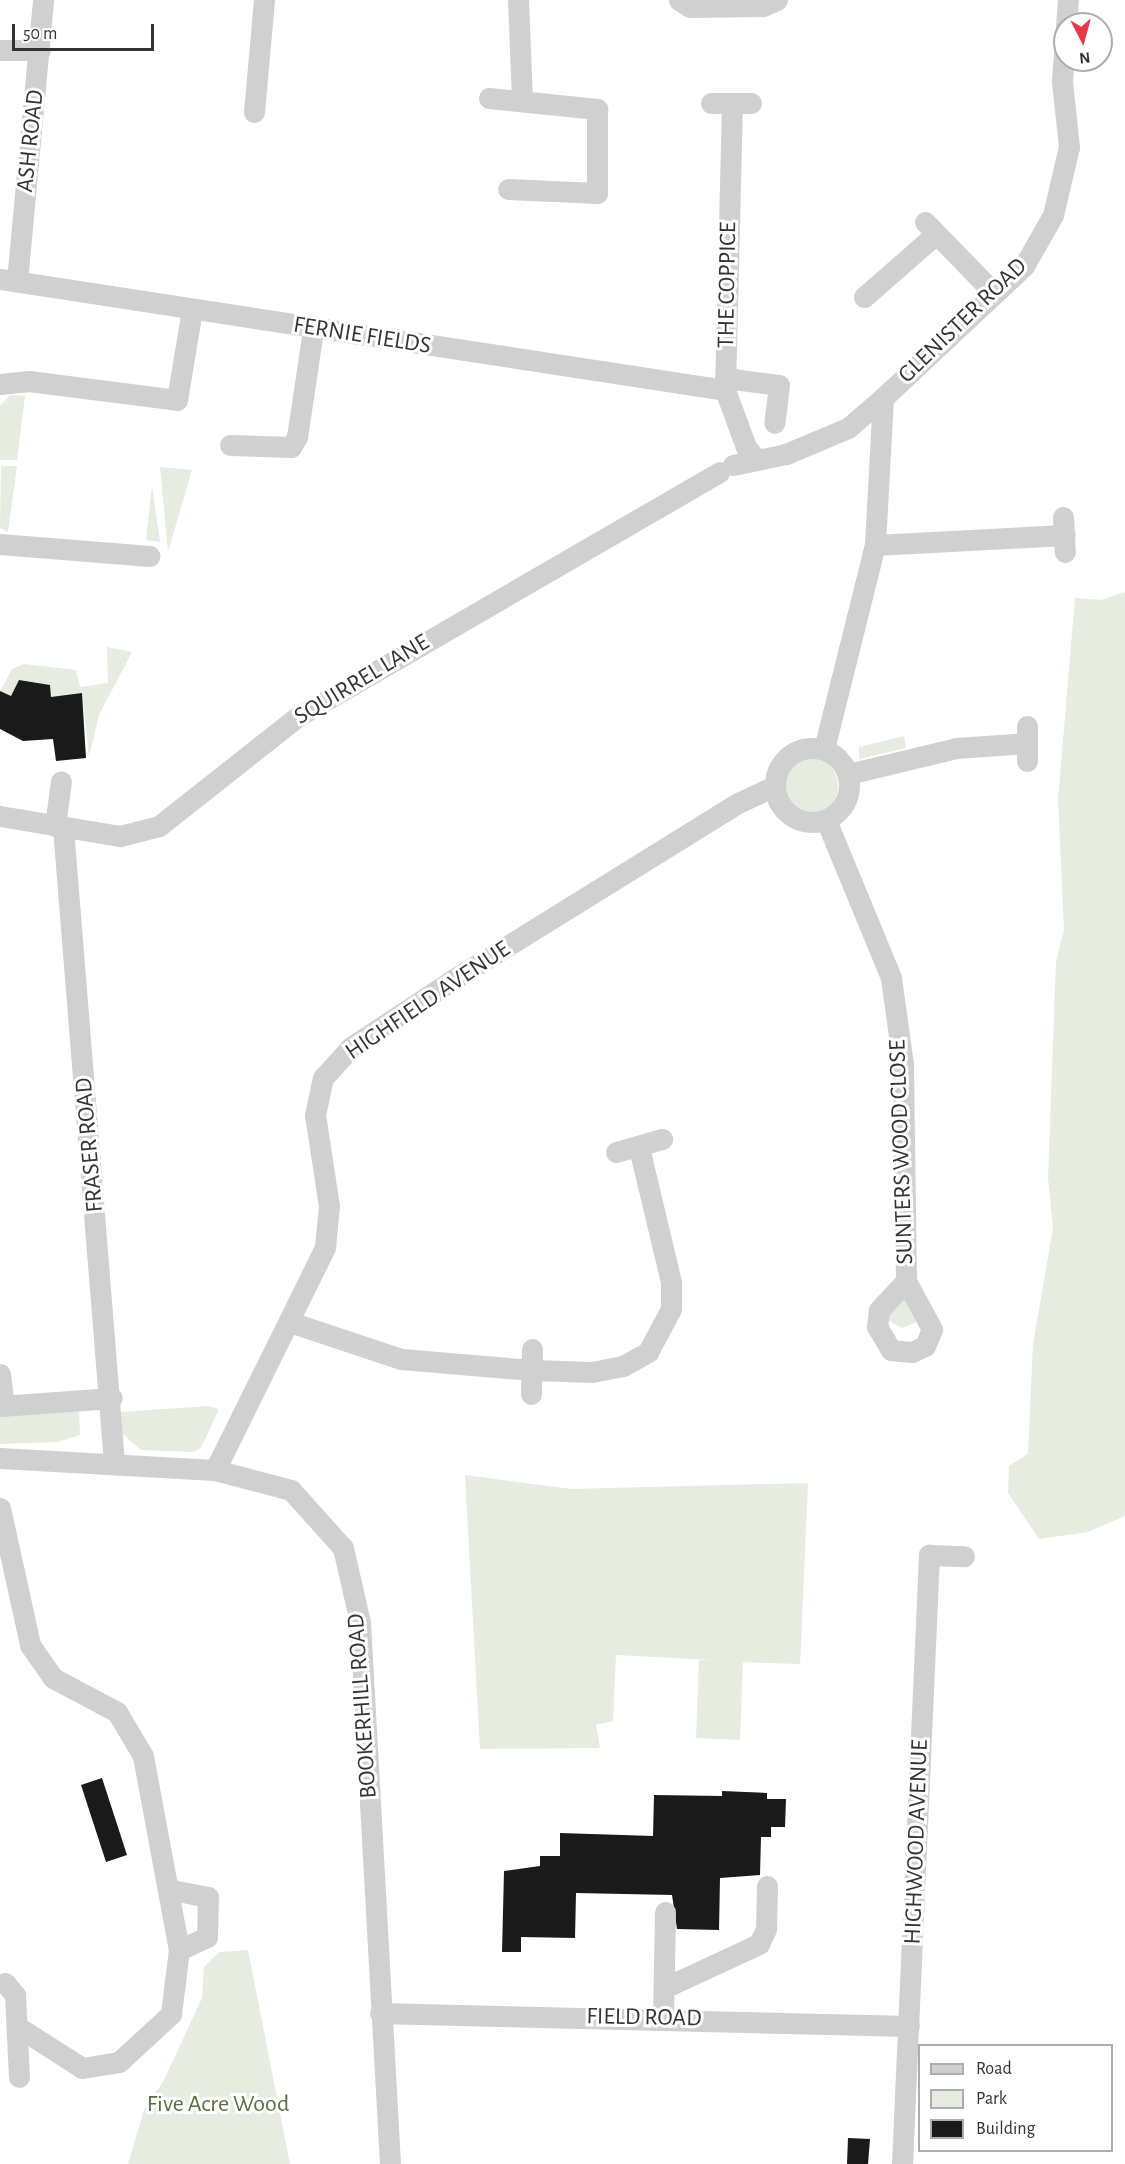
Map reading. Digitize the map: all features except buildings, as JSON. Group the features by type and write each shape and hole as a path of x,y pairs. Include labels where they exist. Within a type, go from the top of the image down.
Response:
{"street":[{"name":"ASH ROAD","path":"8,280 40,50 43,0"},
{"path":"254,112 264,0"},
{"path":"518,0 522,99"},
{"path":"679,0 690,7 763,6 777,0"},
{"name":"GLENISTER ROAD","path":"824,749 875,545 877,428 883,398 992,291 1024,266 1053,215 1069,147 1062,81 1068,0"},
{"path":"0,50 40,50"},
{"path":"489,98 522,99 597,109 597,193 508,189"},
{"name":"THE COPPICE","path":"731,103 725,384 746,447 756,459"},
{"path":"864,297 930,228 992,291"},
{"name":"FERNIE FIELDS","path":"8,280 313,330 725,384 778,385 774,423"},
{"path":"0,384 29,381 177,400 192,309"},
{"path":"231,445 291,447 297,438 313,330"},
{"name":"SQUIRREL LANE","path":"0,816 120,836 159,826 297,717 726,468 756,459 786,454 848,428 883,398"},
{"path":"875,545 1064,534"},
{"path":"0,543 150,556"},
{"path":"848,774 956,748 1027,743"},
{"path":"806,747 824,749 848,774 846,801 826,820 798,820 785,812 774,786 777,768 789,754 806,747"},
{"name":"FRASER ROAD","path":"62,781 59,827 111,1398 114,1463"},
{"name":"HIGHFIELD AVENUE","path":"215,1470 325,1247 329,1206 315,1115 323,1078 351,1047 738,803 774,786"},
{"name":"SUNTERS WOOD CLOSE","path":"826,820 891,978 903,1065 906,1281"},
{"path":"616,1152 639,1148 662,1139"},
{"path":"290,1322 401,1359 532,1360 592,1372 623,1366 648,1352 662,1334 671,1309 671,1282 639,1148"},
{"path":"531,1394 532,1360"},
{"path":"0,1374 2,1406 111,1398"},
{"name":"BOOKERHILL ROAD","path":"0,1458 215,1470 291,1490 343,1548 360,1622 390,2164"},
{"path":"0,1508 30,1645 53,1678 117,1712 143,1756 171,1890 179,1950 171,2014 119,2062 82,2068 18,2027"},
{"name":"HIGHWOOD AVENUE","path":"902,2164 929,1555 964,1556"},
{"path":"664,1988 759,1944 766,1929 766,1886"},
{"path":"171,1890 208,1897 207,1937 179,1950"},
{"path":"663,2018 665,1912"},
{"path":"5,1983 15,1995 19,2078"},
{"name":"FIELD ROAD","path":"380,2013 663,2018 909,2026"}],"green space":[{"path":"10,395 25,396 17,460 0,460 0,406"},
{"path":"1,466 17,466 8,532 0,528"},
{"path":"160,467 192,470 168,552"},
{"path":"152,486 160,542 146,540"},
{"path":"1125,592 1125,1516 1088,1532 1039,1539 1008,1493 1009,1466 1028,1454 1033,1344 1053,1228 1048,1178 1056,962 1064,929 1058,800 1075,598 1101,600"},
{"path":"107,647 132,652 99,715 89,757 82,693 52,700 50,685 20,680 11,696 0,691 12,669 24,664 76,670 80,687 108,683"},
{"path":"904,736 906,748 859,759 859,747"},
{"path":"808,756 825,761 833,769 838,786 833,803 825,811 808,816 791,811 783,803 778,786 783,769 791,761"},
{"path":"903,1295 917,1322 902,1328 888,1320 888,1303"},
{"path":"208,1406 219,1409 201,1448 194,1452 141,1450 119,1431 121,1412"},
{"path":"79,1409 80,1435 58,1442 0,1444 0,1416"},
{"path":"465,1475 572,1489 808,1483 800,1664 743,1662 740,1740 696,1738 699,1660 713,1660 616,1655 613,1721 596,1725 600,1748 480,1749"},
{"name":"Five Acre Wood","path":"248,1950 290,2164 128,2164 145,2107 163,2082 202,1998 204,1967 219,1952"}]}
